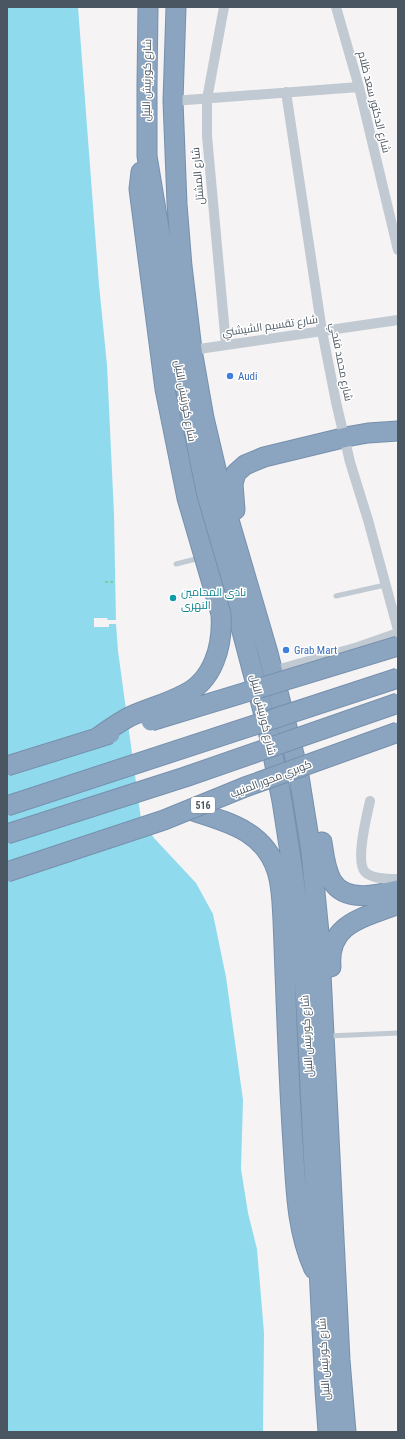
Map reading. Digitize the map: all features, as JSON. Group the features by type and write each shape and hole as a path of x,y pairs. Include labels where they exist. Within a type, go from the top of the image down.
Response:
{"highway":[{"name":"شارع كورنيش النيل","path":"148,7 147,156 163,252 170,314 184,401 193,445 220,553 268,730 282,801 301,935 328,1432"},
{"name":"شارع كورنيش النيل","path":"176,7 174,101 177,204 182,266 192,350 204,418 224,503 220,553 273,671 298,770 313,866 320,933 340,1360 346,1432"},
{"path":"98,737 129,717 175,699 197,686 207,674 215,660 220,646 222,630 221,614 187,498 165,389 139,189 140,172 147,156"},
{"path":"220,553 236,473 245,464 264,457 348,437 368,433 398,431"},
{"path":"7,766 398,646"},
{"path":"7,806 398,678"},
{"path":"7,834 185,777 398,702"},
{"name":"كوبري محور المنيب","path":"7,872 190,810 245,787 394,734"},
{"path":"298,770 306,782 317,811 326,868 332,882 344,892 360,896 380,894 397,900"},
{"path":"190,810 242,828 257,840 269,854 277,871 281,889 283,920 291,1115 298,1215 301,1232 308,1255 320,1282"},
{"path":"324,1034 331,1013 332,992 330,953 337,936 350,924 397,900"}],"street":[{"name":"شارع المشتل","path":"224,7 207,98 207,136 226,345"},
{"name":"شارع الدكتور سعد ظلام","path":"336,7 359,87 398,250"},
{"path":"174,101 359,87"},
{"name":"شارع محمد فتحي","path":"286,92 322,331 348,437 350,462 368,520 398,630"},
{"name":"شارع تقسيم الشيشني","path":"192,350 398,320"},
{"path":"273,671 358,647 398,633"},
{"path":"370,801 362,843 362,868 372,876 398,879"}],"lane":[{"path":"176,564 220,553"},
{"path":"336,596 385,585"},
{"path":"324,1034 398,1033"}],"path":[{"path":"105,582 115,582"}],"water":[{"path":"7,7 78,7 99,285 107,365 114,514 116,624 118,651 141,819 154,838 196,883 213,914 226,977 243,1100 241,1169 248,1213 257,1249 264,1333 263,1432 7,1432"}],"pier":[{"path":"94,618 116,620 116,624 109,624 109,627 94,627"}],"place":[{"name":"Audi","path":"230,376"},
{"name":"نادى المحامين النهرى","path":"173,598"},
{"name":"Grab Mart","path":"286,650"}]}
